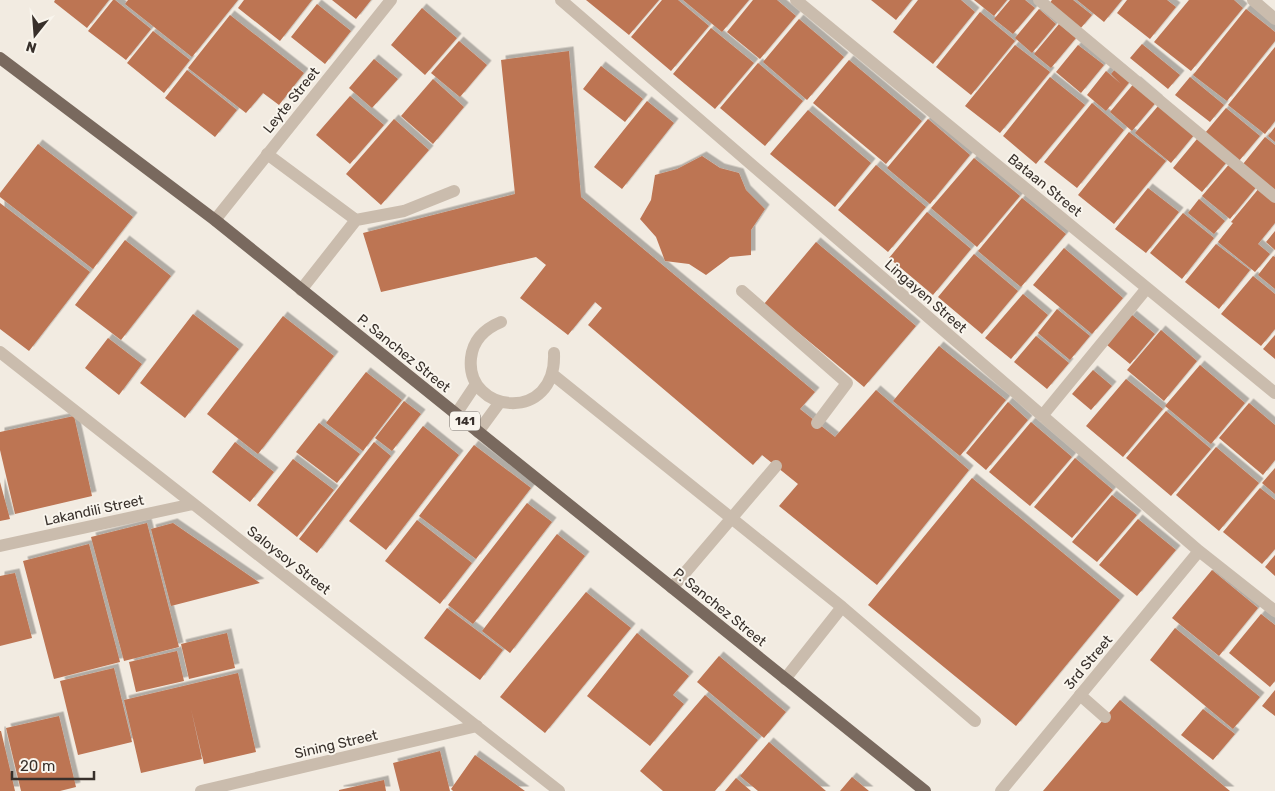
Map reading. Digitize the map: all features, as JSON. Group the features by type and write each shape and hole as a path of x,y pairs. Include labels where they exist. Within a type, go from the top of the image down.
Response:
{"main road":[{"name":"P. Sanchez Street","path":"0,58 215,220 925,791"}],"street":[{"name":"Leyte Street","path":"215,220 391,0"},
{"name":"Lingayen Street","path":"561,0 1200,552 1275,611"},
{"name":"Bataan Street","path":"796,0 1275,394"},
{"path":"1039,0 1275,197"},
{"path":"1253,0 1275,19"},
{"path":"267,154 356,220"},
{"path":"301,290 356,220 404,210 454,192"},
{"path":"1042,416 1147,288"},
{"path":"742,291 847,383 817,422"},
{"path":"501,322 490,326 482,333 475,342 471,352 472,374 476,384 487,395 500,402 519,403 536,396 549,382 552,374 554,353"},
{"name":"Saloysoy Street","path":"0,352 559,791"},
{"path":"552,374 842,607 976,721"},
{"path":"456,414 476,384"},
{"path":"478,432 500,402"},
{"path":"672,588 776,466"},
{"name":"Lakandili Street","path":"0,546 193,504"},
{"name":"3rd Street","path":"1001,791 1200,552"},
{"path":"785,679 842,607"},
{"path":"1080,695 1105,717"},
{"name":"Sining Street","path":"201,791 477,726"}],"building":[{"path":"55,0 109,0 87,28 54,2"},
{"path":"113,0 151,29 126,60 88,31"},
{"path":"128,0 238,0 192,57 125,4"},
{"path":"244,0 312,0 280,41 238,8"},
{"path":"332,0 371,0 356,19"},
{"path":"586,0 659,0 629,35"},
{"path":"662,0 678,0 709,26 671,71 631,37"},
{"path":"683,0 749,0 722,32"},
{"path":"753,0 777,0 796,16 760,59 727,32"},
{"path":"871,0 912,0 896,20"},
{"path":"918,0 961,0 975,12 933,64 893,32"},
{"path":"974,0 1007,0 994,16"},
{"path":"1010,0 1025,0 1035,8 1013,34 994,19"},
{"path":"1052,0 1073,0 1092,15 1080,29 1049,4"},
{"path":"1077,0 1122,0 1104,22"},
{"path":"1127,0 1167,0 1176,7 1150,39 1117,13"},
{"path":"1189,0 1234,0 1243,8 1191,71 1154,42"},
{"path":"317,4 351,31 325,64 291,37"},
{"path":"422,8 457,38 425,75 391,45"},
{"path":"1039,9 1056,24 1032,53 1015,38"},
{"path":"1246,9 1275,32 1275,41 1227,101 1193,75"},
{"path":"980,12 1015,41 971,95 936,67"},
{"path":"230,15 304,73 279,105 263,93 246,113 188,68"},
{"path":"799,19 844,57 807,100 763,62"},
{"path":"1059,24 1076,38 1051,68 1034,54"},
{"path":"711,28 754,63 715,109 673,74"},
{"path":"153,31 190,60 164,93 127,63"},
{"path":"459,41 487,65 460,97 431,73"},
{"path":"1142,44 1180,75 1168,89 1130,58"},
{"path":"1015,45 1050,72 1000,133 965,106"},
{"path":"1078,45 1104,65 1081,93 1056,72"},
{"path":"1275,47 1275,121 1265,134 1228,105"},
{"path":"569,51 581,197 815,392 800,409 835,437 876,390 969,470 877,585 779,506 798,484 762,455 753,465 588,325 602,308 595,302 568,335 520,298 546,265 536,257 381,292 363,233 515,194 501,60"},
{"path":"374,59 398,79 372,108 349,88"},
{"path":"849,60 922,121 886,164 813,103"},
{"path":"758,63 803,101 765,146 720,108"},
{"path":"601,66 643,99 625,122 583,89"},
{"path":"1117,67 1132,79 1106,111 1087,95 1106,71 1121,84 1111,74"},
{"path":"187,70 237,110 215,137 165,98"},
{"path":"1050,77 1085,105 1036,164 1003,136"},
{"path":"1190,77 1224,105 1210,122 1175,95"},
{"path":"433,79 464,107 433,144 401,116"},
{"path":"1136,81 1158,100 1132,131 1110,112"},
{"path":"350,96 384,125 350,164 316,135"},
{"path":"647,101 674,123 622,189 594,167"},
{"path":"1092,103 1124,130 1077,188 1044,162"},
{"path":"1159,105 1194,135 1171,163 1135,133"},
{"path":"1226,108 1260,136 1239,161 1205,133"},
{"path":"808,110 871,163 835,207 770,154"},
{"path":"394,119 429,150 381,205 346,174"},
{"path":"928,119 970,155 930,204 887,168"},
{"path":"1275,127 1275,142 1268,136"},
{"path":"1129,132 1166,161 1114,224 1078,195"},
{"path":"1265,137 1275,145 1275,190 1243,164"},
{"path":"1197,139 1226,163 1202,192 1173,168"},
{"path":"38,144 133,217 93,269 0,197 0,193"},
{"path":"702,156 720,168 739,173 746,190 765,209 751,230 751,255 730,257 706,275 689,264 665,261 656,237 640,219 651,200 655,175 677,169"},
{"path":"974,158 1020,196 977,247 931,208"},
{"path":"1231,162 1258,185 1230,219 1202,196"},
{"path":"876,165 926,207 888,252 838,210"},
{"path":"1260,187 1275,200 1275,223 1258,244 1270,254 1255,272 1218,242 1233,223 1231,222"},
{"path":"1148,188 1179,212 1146,253 1115,229"},
{"path":"1022,198 1066,234 1021,287 978,251"},
{"path":"1199,199 1225,221 1214,234 1188,213"},
{"path":"0,203 90,272 29,351 0,329"},
{"path":"927,212 971,249 933,295 889,258"},
{"path":"1183,213 1214,238 1182,279 1150,253"},
{"path":"1275,231 1275,250 1266,242"},
{"path":"125,240 171,276 121,340 75,305"},
{"path":"816,242 916,326 864,387 764,304"},
{"path":"1216,244 1250,270 1219,309 1185,282"},
{"path":"1064,248 1123,298 1092,334 1033,285"},
{"path":"974,254 1018,291 982,334 938,297"},
{"path":"1273,256 1275,257 1275,289 1258,275"},
{"path":"1253,276 1275,294 1275,329 1261,346 1221,314"},
{"path":"1023,294 1048,315 1011,359 985,338"},
{"path":"1057,309 1090,336 1070,360 1038,333"},
{"path":"193,314 239,349 185,418 140,383"},
{"path":"1132,315 1155,334 1130,364 1107,345"},
{"path":"283,316 334,356 258,454 207,414"},
{"path":"1161,330 1197,361 1164,401 1127,370"},
{"path":"1275,335 1275,359 1263,349"},
{"path":"1036,336 1069,363 1047,389 1014,362"},
{"path":"108,338 142,364 119,395 85,368"},
{"path":"939,346 1006,400 960,456 893,401"},
{"path":"1200,365 1245,403 1211,444 1165,406"},
{"path":"1093,370 1112,386 1091,410 1072,394"},
{"path":"366,372 402,400 363,451 326,423"},
{"path":"1126,379 1163,409 1123,457 1086,426"},
{"path":"404,401 421,414 392,451 375,438"},
{"path":"1008,402 1028,420 986,470 966,453"},
{"path":"1249,403 1275,425 1275,460 1263,475 1219,438"},
{"path":"1166,411 1211,449 1171,496 1126,458"},
{"path":"74,416 92,496 15,514 0,450 0,432"},
{"path":"1031,422 1072,457 1030,506 989,472"},
{"path":"319,423 360,454 337,483 296,452"},
{"path":"423,426 459,455 386,550 349,521"},
{"path":"235,442 274,472 250,502 212,472"},
{"path":"374,442 391,456 317,553 299,539"},
{"path":"474,445 531,488 476,559 419,516"},
{"path":"1216,447 1259,483 1219,531 1176,495"},
{"path":"1075,458 1113,490 1072,538 1034,507"},
{"path":"293,459 334,490 297,537 257,505"},
{"path":"1275,468 1275,494 1262,483"},
{"path":"972,478 1120,600 1016,726 868,605"},
{"path":"0,482 10,519 0,521"},
{"path":"1260,488 1275,500 1275,549 1262,564 1223,532"},
{"path":"1112,495 1137,515 1097,562 1072,542"},
{"path":"527,503 552,522 473,624 448,605"},
{"path":"1138,519 1176,550 1137,596 1099,565"},
{"path":"417,520 472,563 440,604 385,561"},
{"path":"147,523 179,647 124,661 91,537"},
{"path":"173,523 260,583 171,606 151,529"},
{"path":"557,534 585,556 510,653 482,631"},
{"path":"89,544 120,662 54,679 23,561"},
{"path":"1275,555 1275,576 1265,567"},
{"path":"1212,570 1258,608 1219,656 1172,618"},
{"path":"15,573 32,638 0,646 0,576"},
{"path":"586,592 631,628 545,733 500,697"},
{"path":"447,608 503,650 480,680 424,638"},
{"path":"1261,614 1275,625 1275,681 1270,687 1229,653"},
{"path":"1175,628 1260,697 1233,729 1150,660"},
{"path":"227,633 235,668 189,679 181,644"},
{"path":"637,633 689,676 673,695 684,704 650,746 587,696"},
{"path":"177,651 184,681 136,692 129,662"},
{"path":"719,656 786,712 764,738 697,682"},
{"path":"114,668 132,742 78,755 60,681"},
{"path":"238,673 256,752 204,764 191,709 202,759 141,773 124,700"},
{"path":"1275,690 1275,716 1262,706"},
{"path":"705,695 758,740 715,791 663,791 640,771"},
{"path":"1120,700 1230,791 1043,791"},
{"path":"1203,709 1235,734 1213,760 1181,735"},
{"path":"59,716 76,787 60,791 21,791 6,728"},
{"path":"1,731 15,791 0,791"},
{"path":"769,742 826,791 758,791 740,776"},
{"path":"440,751 450,791 400,791 393,763"},
{"path":"475,755 525,791 453,791 451,789"},
{"path":"852,777 869,791 840,791"},
{"path":"736,778 751,791 725,791"},
{"path":"384,780 386,791 339,791 339,790"}]}
